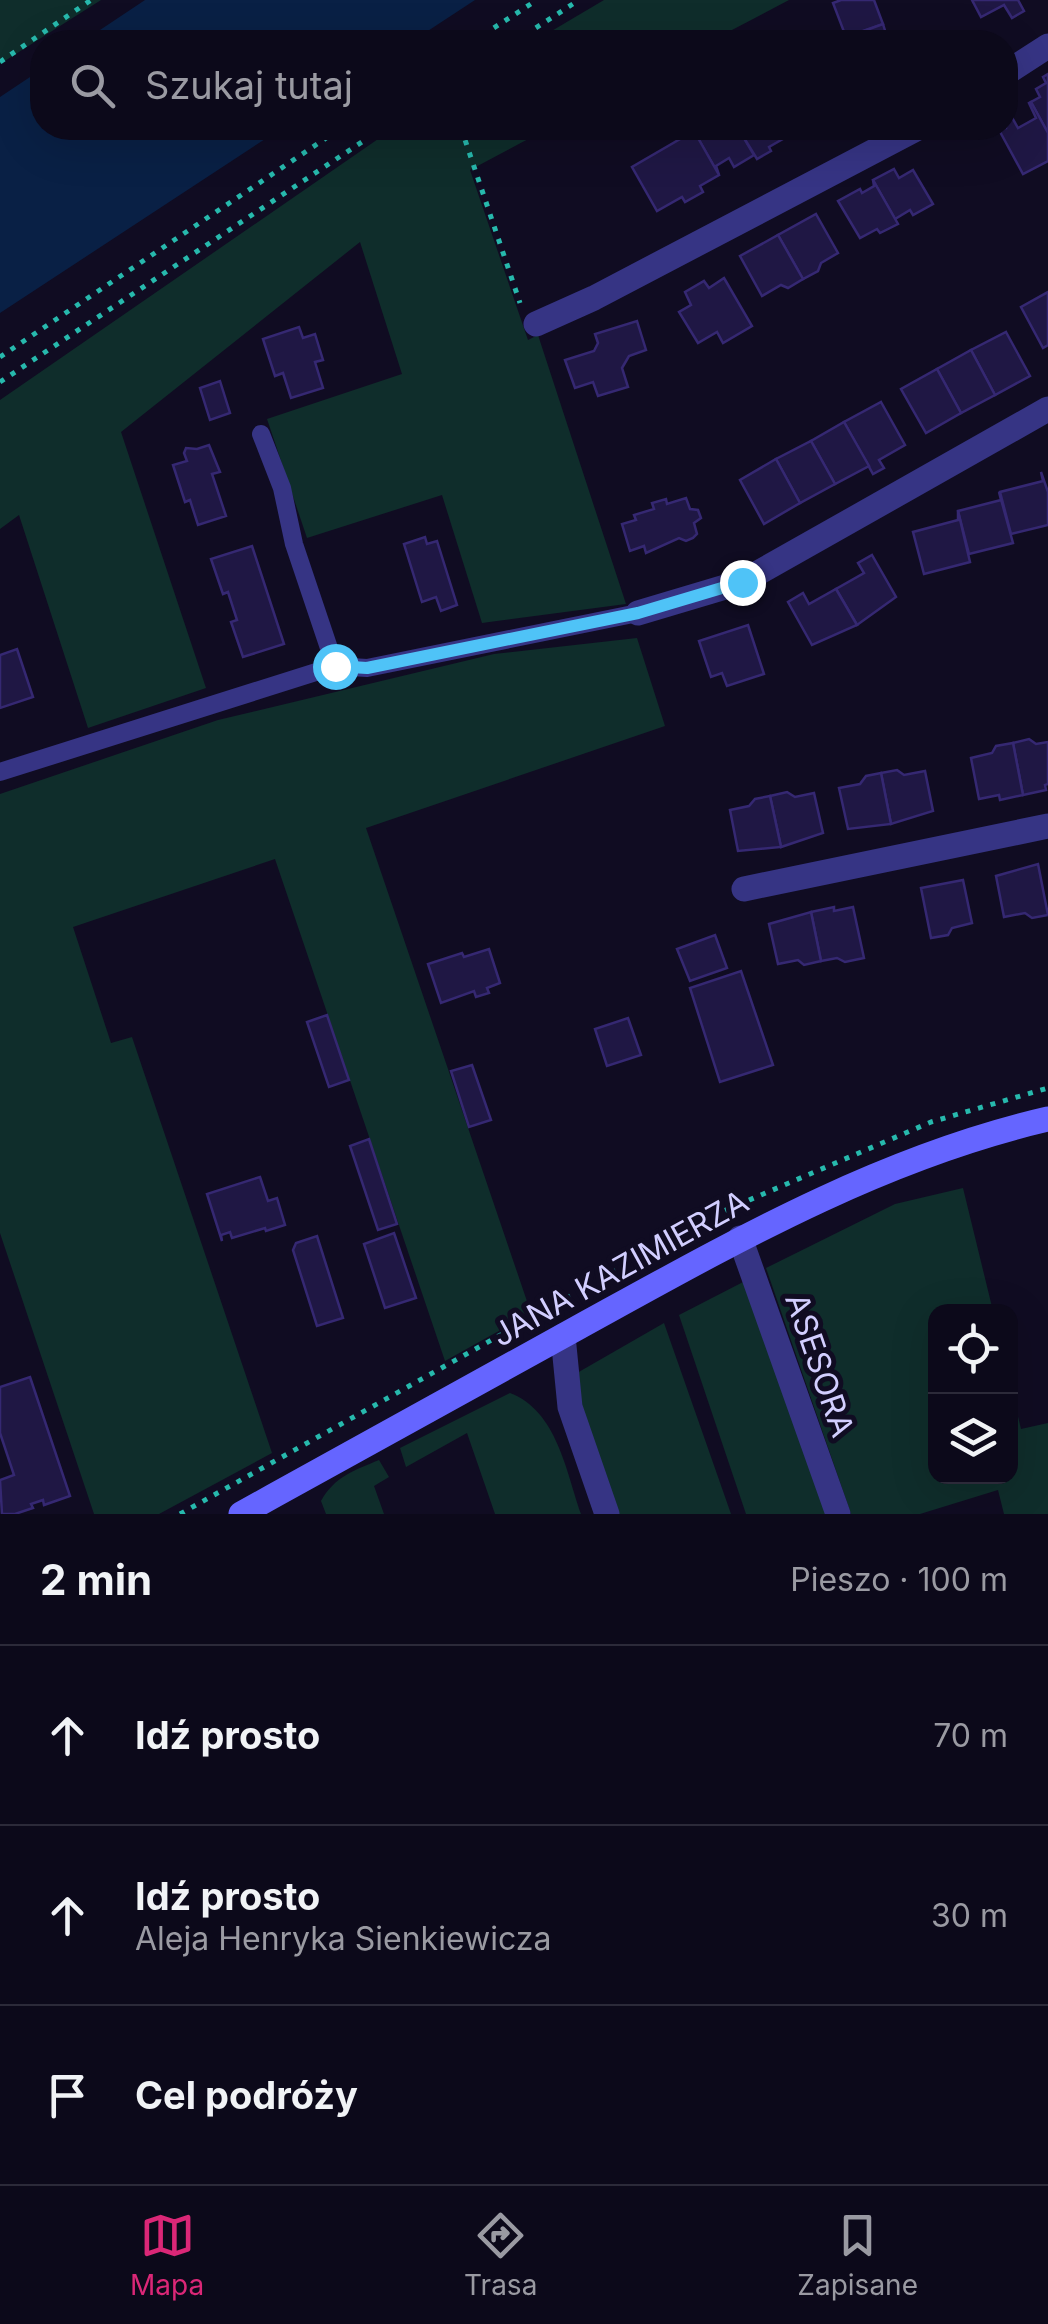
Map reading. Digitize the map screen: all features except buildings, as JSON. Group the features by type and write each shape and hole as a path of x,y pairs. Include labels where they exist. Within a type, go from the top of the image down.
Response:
{"main road":[{"name":"JANA KAZIMIERZA","path":"241,1514 740,1238 839,1190 922,1156 1048,1119"}],"street":[{"path":"1018,65 1048,46"},
{"path":"536,324 594,298 895,140"},
{"path":"638,613 742,582 1048,409"},
{"path":"744,890 1048,826"},
{"name":"ASESORA","path":"740,1238 838,1514"},
{"path":"564,1336 570,1407 607,1514"}],"lane":[{"path":"261,434 282,488 294,544 335,666"},
{"path":"0,772 335,666 367,668 638,613"}],"path":[{"path":"42,30 91,0"},
{"path":"491,30 537,0"},
{"path":"533,30 580,0"},
{"path":"0,62 30,39"},
{"path":"0,357 324,140"},
{"path":"0,382 365,140"},
{"path":"466,140 527,326 536,324"}],"green space":[{"path":"0,0 101,0 54,30 30,30 30,45 0,64"},
{"path":"604,0 789,0 732,30 553,30"},
{"path":"377,140 526,140 470,170 528,340 538,335 626,604 482,623 442,495 307,538 267,419 402,374 360,242 121,432 206,688 88,728 19,515 0,529 0,400"},
{"path":"637,638 665,726 366,828 531,1313 445,1361 275,859 73,927 111,1043 132,1037 272,1453 159,1514 94,1514 0,1233 0,794 218,720 494,654"},
{"path":"963,1188 991,1304 928,1304 928,1484 1018,1484 1018,1416 1021,1429 1048,1423 1048,1514 1004,1514 998,1490 920,1514 851,1514 766,1268 895,1204"},
{"path":"747,1280 829,1514 746,1514 679,1315"},
{"path":"664,1323 731,1514 616,1514 577,1404 577,1373"},
{"path":"510,1393 539,1413 549,1428 581,1514 495,1514 467,1433 406,1467 400,1448"},
{"path":"379,1460 389,1477 374,1486 384,1514 326,1514 321,1501 332,1486"}],"water":[{"path":"145,0 475,0 429,30 100,30"},
{"path":"30,77 30,140 264,140 0,313 0,97"}],"route":[{"path":"335,666 367,668 638,613 742,582"}]}
